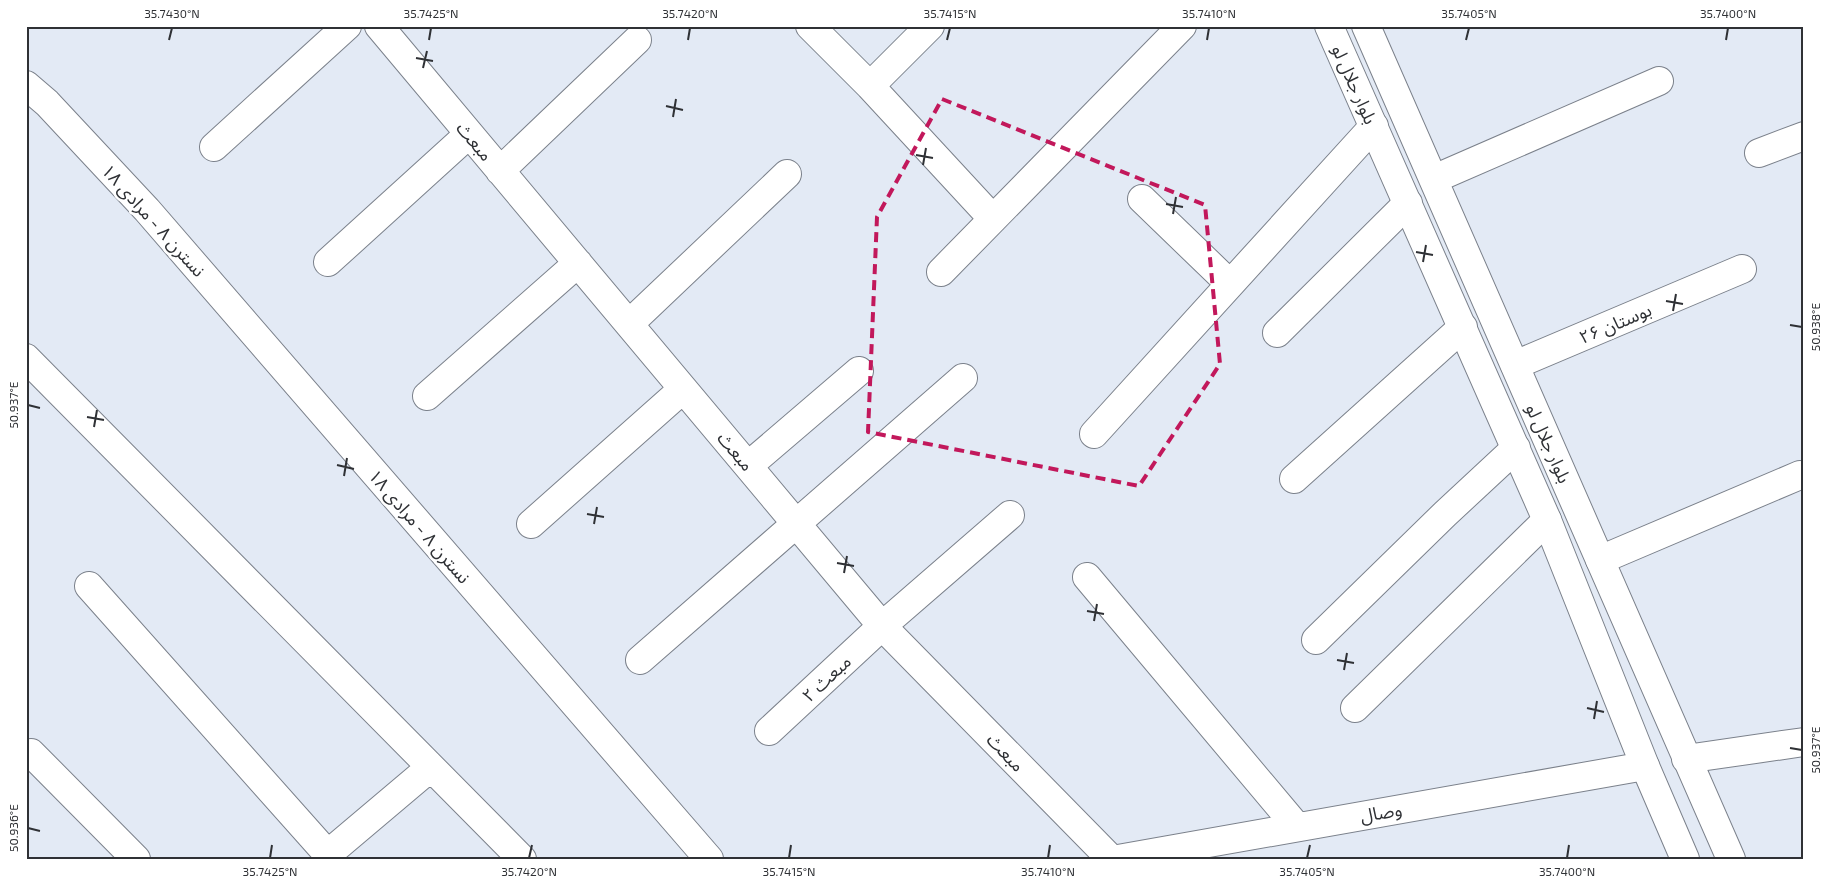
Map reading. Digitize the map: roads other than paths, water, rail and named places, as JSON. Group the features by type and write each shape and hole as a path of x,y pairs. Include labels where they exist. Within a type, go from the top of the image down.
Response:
{"street":[{"path":"214,148 347,26"},
{"path":"810,26 870,86 993,219"},
{"path":"870,86 930,26"},
{"path":"941,272 1182,26"},
{"name":"بلوار جلال لو","path":"1329,26 1547,520 1645,766 1685,859"},
{"name":"بلوار جلال لو","path":"1366,26 1731,859"},
{"name":"مبعث","path":"393,31 469,134 882,626 1111,859"},
{"path":"500,171 637,40"},
{"path":"1434,179 1660,81"},
{"name":"نسترن ۸ - مرادی ۱۸","path":"26,85 46,103 153,218 709,859"},
{"path":"1094,434 1374,126"},
{"path":"328,262 469,134"},
{"path":"1759,153 1804,136"},
{"path":"629,324 788,174"},
{"path":"1142,199 1230,284"},
{"path":"1277,333 1408,203"},
{"path":"427,396 578,264"},
{"name":"بوستان ۲۶","path":"1515,365 1742,269"},
{"path":"1294,479 1463,327"},
{"path":"26,358 522,859"},
{"path":"748,466 859,371"},
{"path":"640,660 963,378"},
{"path":"531,524 684,389"},
{"path":"1316,640 1445,514 1516,448"},
{"path":"1600,560 1800,475"},
{"name":"مبعث ۲","path":"769,731 882,626 1010,515"},
{"path":"1355,708 1547,520"},
{"path":"1088,576 1297,827"},
{"path":"89,586 330,856 431,767"},
{"path":"1686,759 1804,742"},
{"path":"30,754 136,859"},
{"name":"وصال","path":"1118,859 1645,766"}]}
